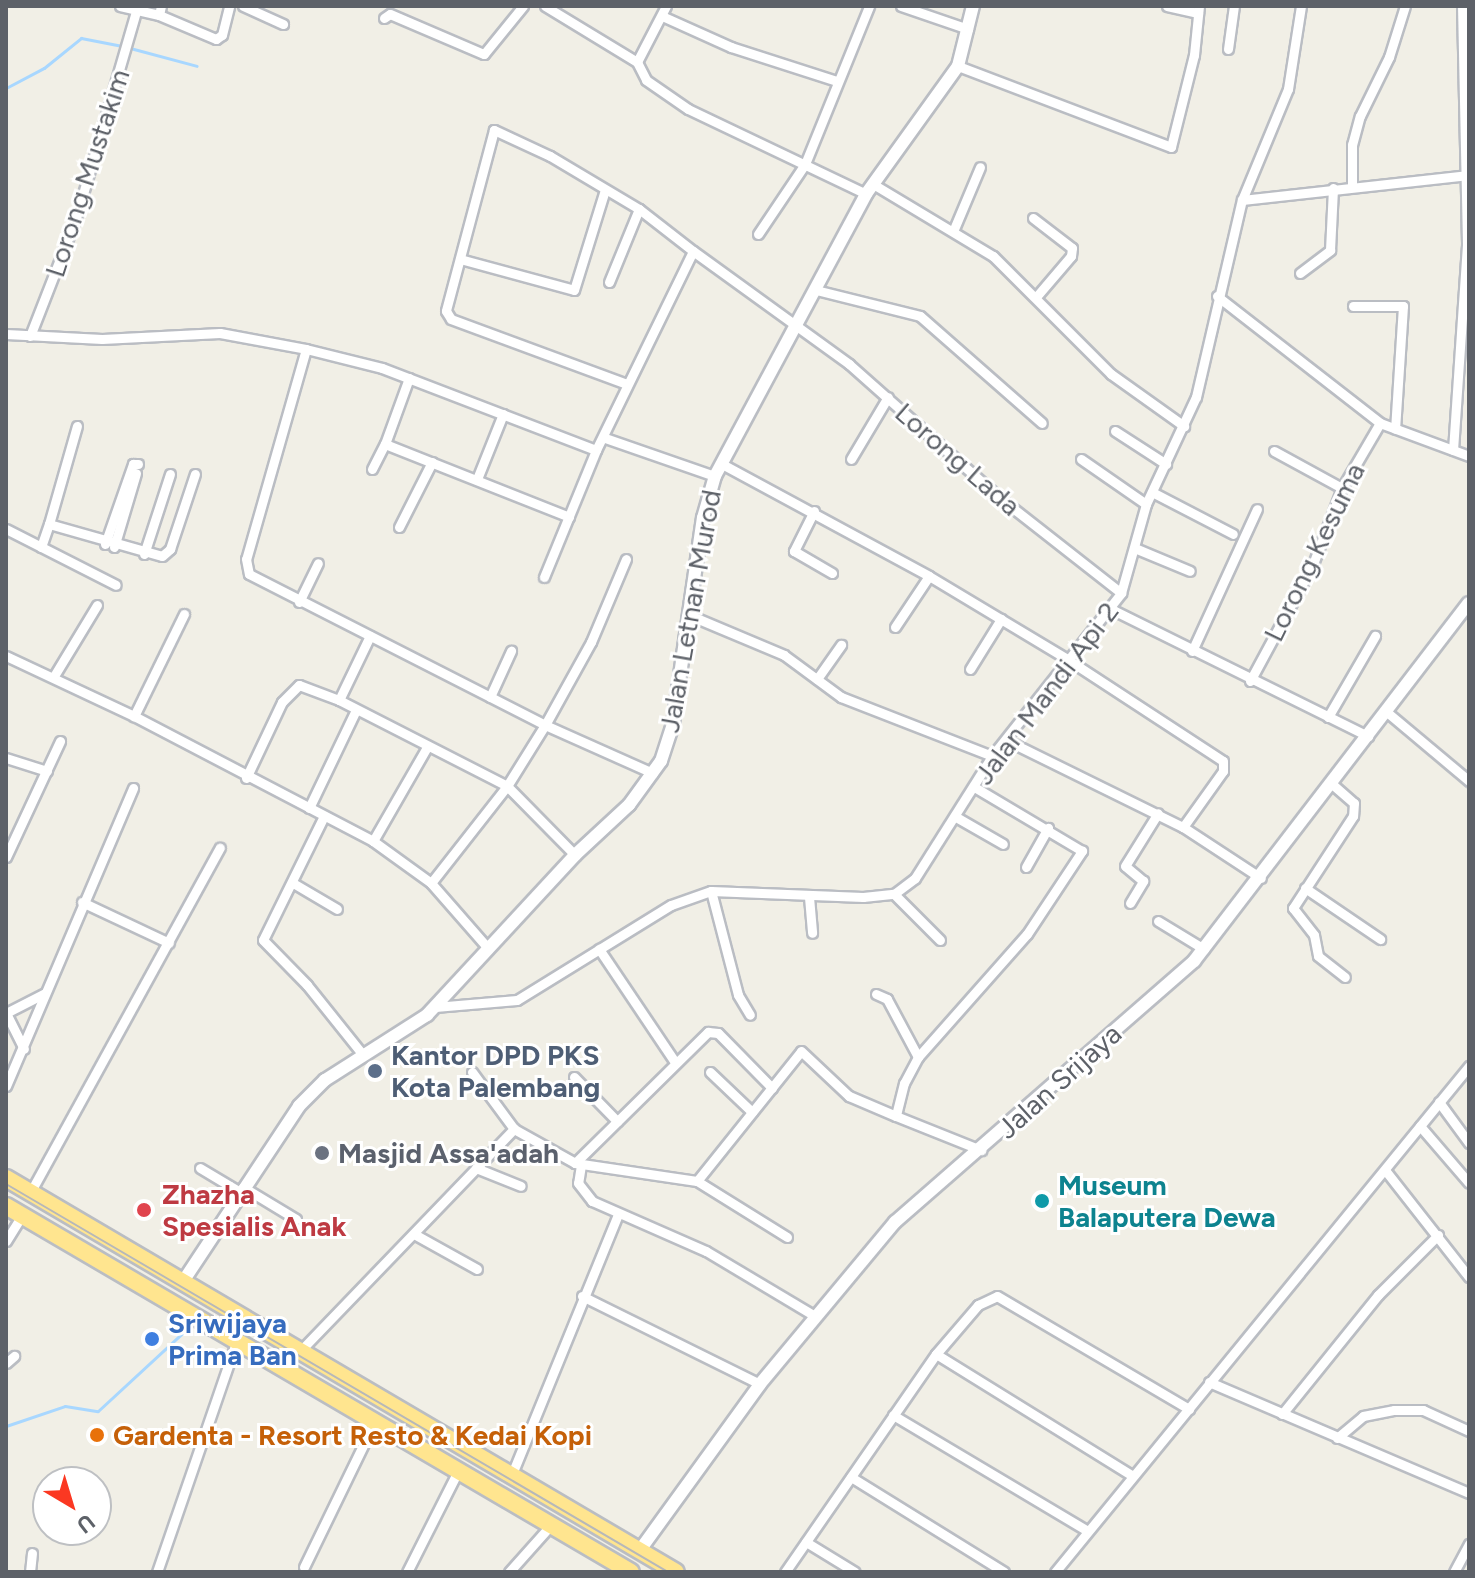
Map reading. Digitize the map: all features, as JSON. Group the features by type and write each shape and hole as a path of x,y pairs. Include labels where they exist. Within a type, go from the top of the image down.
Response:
{"highway":[{"path":"6,1178 182,1283 302,1349 676,1572"},
{"path":"6,1206 631,1572"}],"street":[{"path":"120,6 160,10 216,39 222,35 229,6"},
{"path":"243,6 283,24"},
{"path":"387,16 484,54 523,6"},
{"path":"545,6 637,62"},
{"path":"758,234 805,164 869,6"},
{"path":"901,6 968,29"},
{"name":"Jalan Letnan Murod","path":"182,1283 299,1106 325,1080 435,1007 487,947 575,855 629,805 653,773 673,723 715,476 870,189 958,66 973,6"},
{"path":"958,66 1171,147 1194,55 1198,9 1167,6"},
{"path":"1228,49 1234,6"},
{"name":"Jalan Mandi Api 2","path":"894,894 929,861 992,756 1121,593 1137,549 1146,504 1196,397 1217,296 1242,200 1288,89 1301,6"},
{"path":"1352,186 1352,145 1360,116 1389,57 1405,6"},
{"path":"1453,450 1467,243 1462,6"},
{"name":"Lorong Mustakim","path":"30,336 76,218 137,8"},
{"path":"837,81 731,47 664,11 637,62 638,71 662,94 805,164 870,189 954,229 1036,297 1111,374 1184,426"},
{"name":"Lorong Lada","path":"460,259 494,130 639,209 888,397 1000,498 1121,593"},
{"path":"954,229 980,167"},
{"path":"1242,200 1467,175"},
{"path":"1300,273 1330,250 1333,188"},
{"path":"605,190 574,290 460,259 447,304 451,319 627,384"},
{"path":"609,282 639,209"},
{"path":"1033,218 1072,248 1071,256 1036,297"},
{"path":"544,577 596,450 605,438 627,384 693,251"},
{"path":"816,290 920,316 1042,423"},
{"path":"1217,296 1380,423 1469,456"},
{"path":"1353,306 1403,306 1395,429"},
{"path":"6,334 102,339 220,333 309,350 409,378 596,450"},
{"path":"309,350 245,565 254,578 545,725 653,773"},
{"path":"372,469 385,444 409,378"},
{"path":"851,459 888,397"},
{"path":"477,479 503,414"},
{"name":"Lorong Kesuma","path":"1250,681 1313,564 1342,488 1380,423"},
{"path":"41,547 77,426"},
{"path":"1115,431 1166,464"},
{"path":"605,438 715,476"},
{"path":"385,444 569,517"},
{"path":"1274,451 1342,488"},
{"path":"1081,459 1146,504"},
{"path":"110,545 136,462 110,545"},
{"path":"399,527 432,462"},
{"path":"722,464 814,511 929,576 1067,659 1223,761 1223,771 1183,827"},
{"path":"144,554 170,474"},
{"path":"49,524 110,545 159,557 168,551 195,474"},
{"path":"1152,492 1233,534"},
{"path":"1192,651 1257,509"},
{"path":"814,511 794,551 832,573"},
{"path":"6,529 116,585"},
{"path":"1137,549 1190,571"},
{"path":"431,883 507,786 545,725 591,642 626,559"},
{"path":"299,602 318,563"},
{"path":"895,627 929,576"},
{"name":"Jalan Srijaya","path":"640,1550 760,1384 895,1222 981,1151 1204,949 1388,713 1469,603"},
{"path":"54,676 97,605"},
{"path":"1111,609 1250,681 1368,736"},
{"path":"134,716 184,614"},
{"path":"689,615 784,655 841,697 992,756"},
{"path":"970,669 1001,619"},
{"path":"339,700 370,636"},
{"path":"1328,717 1375,636"},
{"path":"817,679 841,645"},
{"path":"490,697 511,651"},
{"path":"6,656 134,716 246,778 373,841 431,883 487,947"},
{"path":"246,778 294,686 339,700 507,786 575,855"},
{"path":"309,808 356,710"},
{"path":"1388,713 1469,781"},
{"path":"1006,740 1158,813 1261,878"},
{"path":"6,857 60,741"},
{"path":"373,841 427,747"},
{"path":"6,758 47,771"},
{"path":"1332,784 1350,798 1355,809 1294,911 1313,931 1318,956 1345,977"},
{"path":"896,1116 904,1083 918,1057 1027,934 1082,851 1048,828 974,787"},
{"path":"6,1086 133,788"},
{"path":"1130,903 1143,881 1125,866 1158,813"},
{"path":"324,816 263,941 307,985 363,1055"},
{"path":"956,817 1003,844"},
{"path":"1026,867 1048,828"},
{"path":"30,1193 220,848"},
{"path":"293,883 337,909"},
{"path":"1305,888 1380,939"},
{"path":"435,1007 517,1000 671,905 711,891 809,897 894,894 940,940"},
{"path":"711,891 738,995 750,1015"},
{"path":"809,897 812,933"},
{"path":"82,902 169,943"},
{"path":"1158,921 1204,949"},
{"path":"599,949 675,1062"},
{"path":"24,1049 6,1013 45,993"},
{"path":"876,994 887,999 918,1057"},
{"path":"772,1088 715,1031 700,1037 578,1164 578,1183 584,1194 618,1214 706,1251 815,1316"},
{"path":"697,1181 801,1051 849,1096 981,1151"},
{"path":"1055,1572 1131,1475 1189,1409 1469,1066"},
{"path":"472,1072 514,1129 578,1164 697,1181 787,1237"},
{"path":"710,1072 752,1112"},
{"path":"574,1077 617,1121"},
{"path":"1439,1102 1469,1143"},
{"path":"1420,1126 1469,1183"},
{"path":"302,1349 514,1129"},
{"path":"200,1168 296,1219"},
{"path":"476,1168 521,1186"},
{"path":"1385,1170 1469,1277"},
{"path":"512,1474 618,1214"},
{"path":"6,1241 22,1215"},
{"path":"414,1234 477,1269"},
{"path":"1282,1414 1378,1295 1438,1235"},
{"path":"582,1296 760,1384"},
{"path":"785,1572 936,1354 978,1305 997,1296 1189,1409"},
{"path":"157,1572 237,1340"},
{"path":"936,1354 1131,1475"},
{"path":"6,1363 14,1356"},
{"path":"1209,1382 1469,1493"},
{"path":"1337,1438 1363,1416 1394,1410 1423,1410 1469,1431"},
{"path":"893,1415 1086,1530"},
{"path":"304,1567 375,1421"},
{"path":"407,1572 458,1471"},
{"path":"851,1477 1004,1572"},
{"path":"509,1572 550,1526"},
{"path":"806,1542 855,1572"},
{"path":"1454,1572 1469,1544"},
{"path":"30,1572 32,1553"}],"waterway":[{"path":"6,88 44,68 81,38 122,46"},
{"path":"130,48 197,66"},
{"path":"6,1426 65,1406 98,1411 187,1329"}],"tram line":[{"path":"6,1184 668,1572"}],"place":[{"name":"Kantor DPD PKS Kota Palembang","path":"375,1071"},
{"name":"Masjid Assa'adah","path":"322,1153"},
{"name":"Museum Balaputera Dewa","path":"1042,1201"},
{"name":"Zhazha Spesialis Anak","path":"144,1210"},
{"name":"Sriwijaya Prima Ban","path":"152,1339"},
{"name":"Gardenta - Resort Resto & Kedai Kopi","path":"97,1435"}]}
